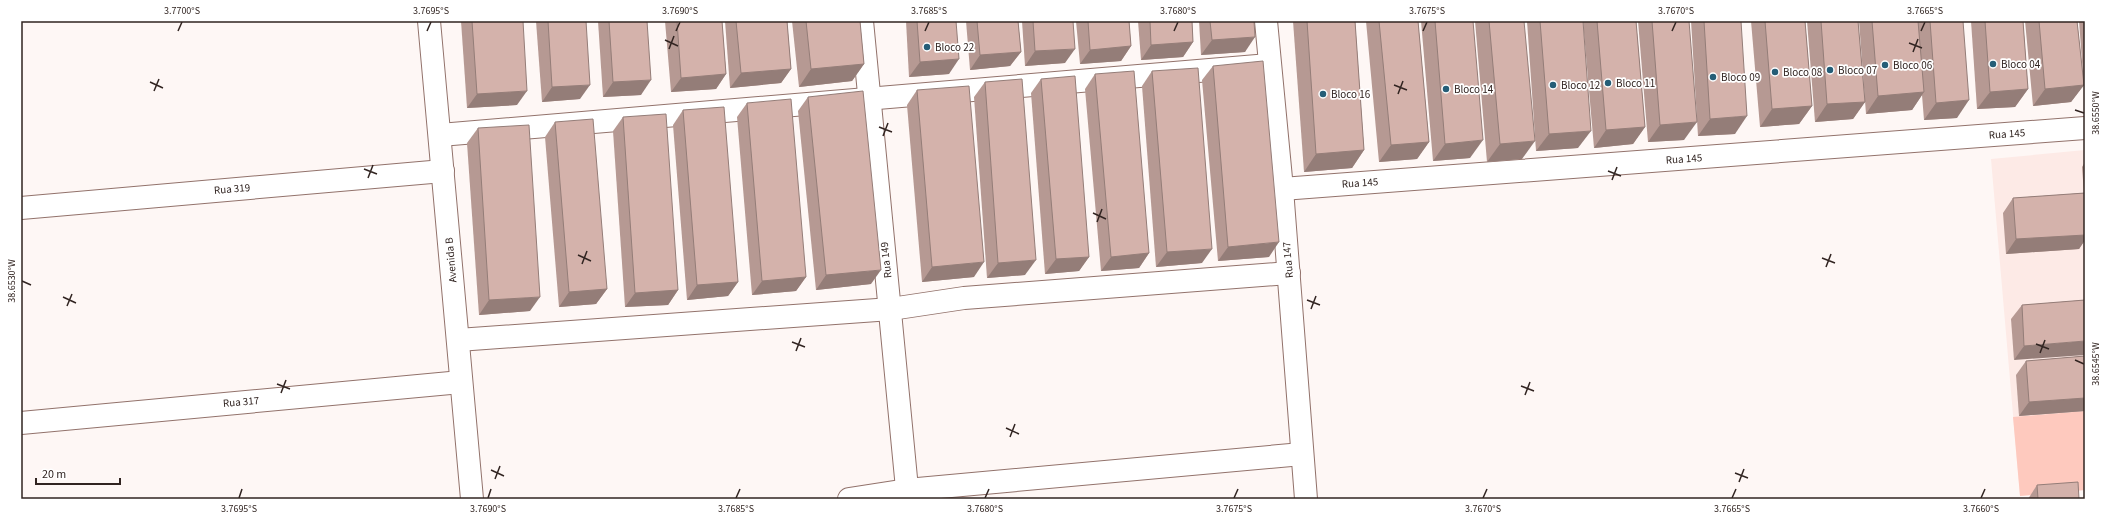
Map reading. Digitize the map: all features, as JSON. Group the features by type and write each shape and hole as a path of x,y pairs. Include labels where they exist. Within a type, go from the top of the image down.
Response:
{"street":[{"name":"Avenida B","path":"429,21 472,499"},
{"name":"Rua 149","path":"862,21 908,495"},
{"name":"Rua 147","path":"1266,21 1282,189 1306,499"},
{"path":"440,135 1269,65"},
{"name":"Rua 145","path":"1282,189 2085,128"},
{"name":"Rua 319","path":"21,208 443,171"},
{"path":"458,340 891,309 964,298 1289,273"},
{"name":"Rua 317","path":"21,423 461,382"},
{"path":"849,499 908,495 1302,454"}],"shaded area":[{"path":"2085,150 2085,490 2020,496 1991,159"},
{"path":"2085,411 2085,490 2020,496 2013,417"}],"building":[{"path":"472,21 523,21 527,91 477,94"},
{"path":"548,21 586,21 590,85 552,87"},
{"path":"609,21 647,21 651,80 613,82"},
{"path":"677,21 722,21 726,74 681,78"},
{"path":"736,21 787,21 791,69 741,73"},
{"path":"806,21 860,21 864,64 811,69"},
{"path":"917,21 956,21 959,59 920,62"},
{"path":"977,21 1018,21 1021,52 980,55"},
{"path":"1033,21 1073,21 1075,49 1035,51"},
{"path":"1088,21 1129,21 1131,46 1090,50"},
{"path":"1150,21 1192,21 1193,42 1151,45"},
{"path":"1210,21 1254,21 1255,37 1212,40"},
{"name":"Bloco 16","path":"1307,21 1355,21 1364,150 1316,154"},
{"path":"1379,21 1418,21 1429,142 1391,145"},
{"path":"1435,21 1473,21 1483,140 1445,144"},
{"path":"1489,21 1524,21 1535,141 1500,144"},
{"path":"1540,21 1583,21 1591,131 1549,134"},
{"path":"1597,21 1636,21 1645,127 1606,130"},
{"path":"1652,21 1689,21 1697,122 1660,125"},
{"path":"1704,21 1741,21 1747,116 1710,119"},
{"path":"1765,21 1805,21 1812,106 1772,109"},
{"path":"1821,21 1858,21 1865,102 1827,104"},
{"path":"1872,21 1918,21 1924,92 1878,96"},
{"path":"1930,21 1963,21 1969,100 1936,103"},
{"path":"1985,21 2023,21 2028,89 1990,92"},
{"path":"2039,21 2077,21 2084,85 2045,89"},
{"path":"1263,61 1279,242 1228,247 1213,66"},
{"path":"1198,68 1212,249 1167,252 1152,71"},
{"path":"1134,71 1149,253 1111,257 1095,74"},
{"path":"1075,76 1089,257 1056,259 1041,79"},
{"path":"1022,79 1036,260 998,263 985,82"},
{"path":"969,86 984,262 932,267 917,90"},
{"path":"863,91 881,270 826,275 808,97"},
{"path":"791,99 806,277 762,281 747,103"},
{"path":"724,107 738,282 697,285 683,110"},
{"path":"666,114 678,290 635,293 623,117"},
{"path":"593,119 607,289 569,292 555,122"},
{"path":"529,125 540,297 489,300 478,128"},
{"path":"2085,193 2085,235 2016,239 2013,198"},
{"path":"2085,300 2085,341 2024,346 2022,305"},
{"path":"2085,356 2085,398 2029,402 2026,361"},
{"path":"2078,482 2079,499 2038,499 2037,485"}],"place":[{"name":"Bloco 22","path":"927,47"},
{"name":"Bloco 04","path":"1993,64"},
{"name":"Bloco 06","path":"1885,65"},
{"name":"Bloco 07","path":"1830,70"},
{"name":"Bloco 08","path":"1775,72"},
{"name":"Bloco 09","path":"1713,77"},
{"name":"Bloco 11","path":"1608,83"},
{"name":"Bloco 12","path":"1553,85"},
{"name":"Bloco 14","path":"1446,89"},
{"name":"Bloco 16","path":"1323,94"}]}
